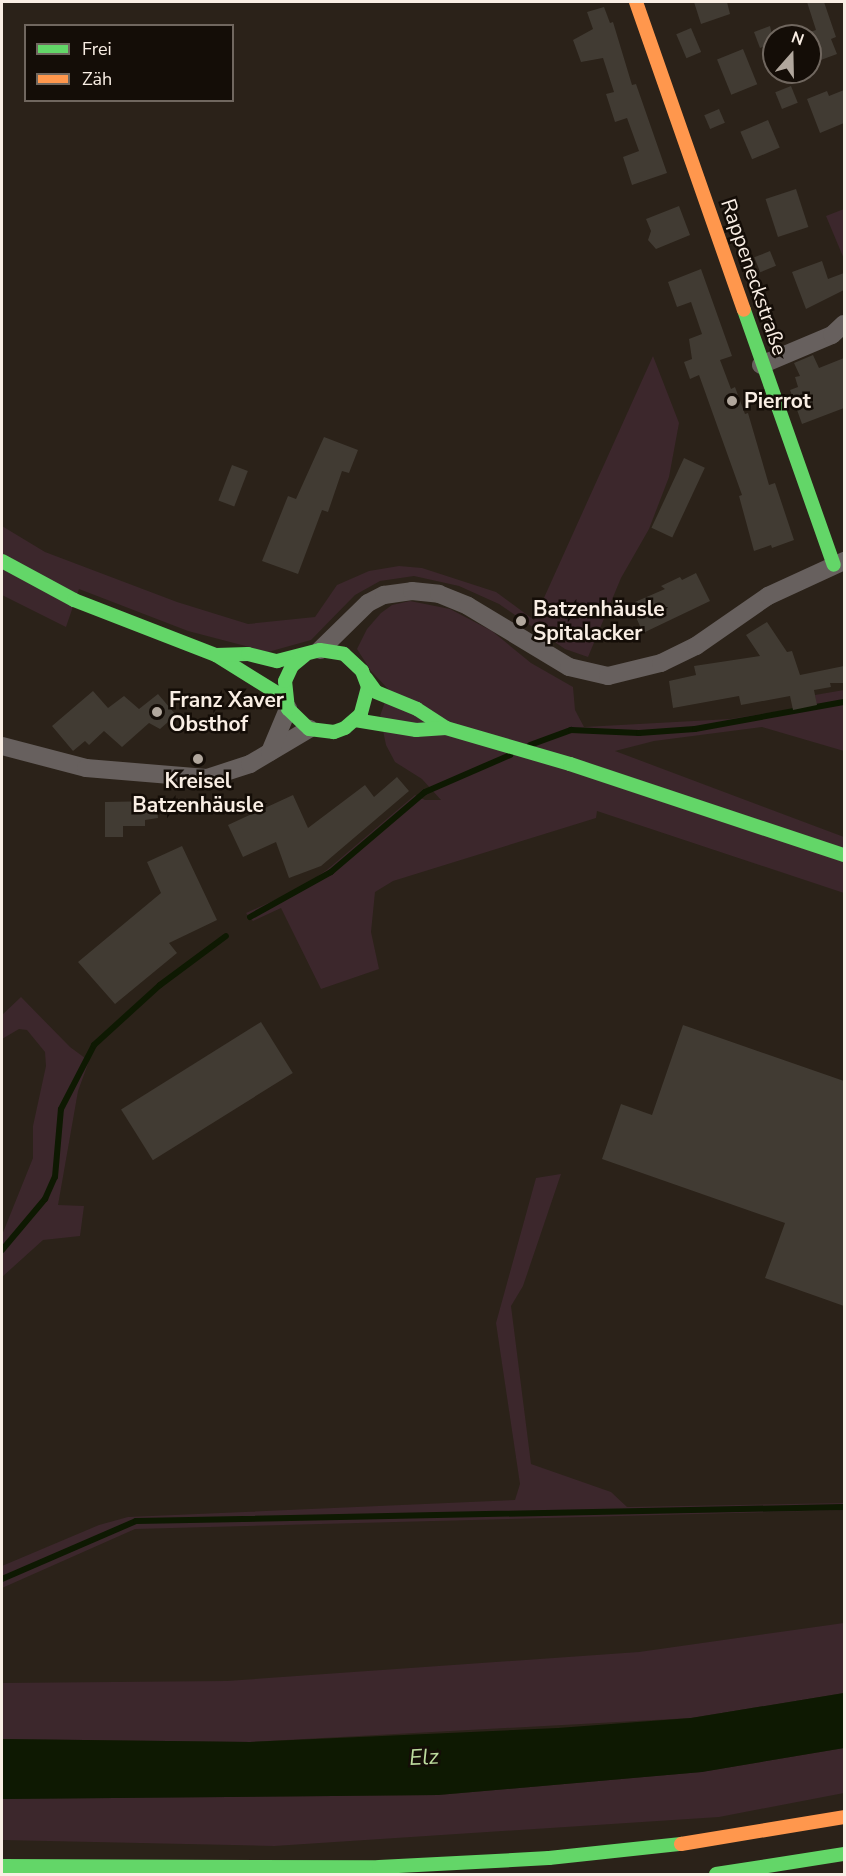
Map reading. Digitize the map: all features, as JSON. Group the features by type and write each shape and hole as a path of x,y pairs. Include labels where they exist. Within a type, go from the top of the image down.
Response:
{"main road":[{"name":"Rappeneckstraße","path":"636,2 761,365 839,563"},
{"path":"2,561 74,600 216,655 273,687 309,729 334,732 355,720 365,705 366,678"},
{"path":"216,655 248,654 276,661 312,652 336,651 351,658 376,692 417,708 446,728"},
{"path":"287,704 288,674 312,652"},
{"path":"355,720 416,730 446,728 497,742 844,855"},
{"path":"2,1866 379,1867 549,1858 692,1843 844,1817"},
{"path":"716,1875 844,1854"}],"street":[{"path":"761,365 832,335 844,324"},
{"path":"312,652 352,620 368,603 384,595 412,591 439,594 468,606 569,668 608,676 661,663 696,646 768,596 839,563"},
{"path":"351,658 352,620"},
{"path":"270,752 287,704"},
{"path":"2,746 86,768 182,777 231,773 309,729"}],"shaded area":[{"path":"844,209 844,259 826,216"},
{"path":"653,356 679,423 669,477 649,529 621,578 588,657 565,649 499,604 459,586 414,576 380,581 355,595 311,640 268,652 188,631 79,589 66,627 2,595 2,526 45,552 177,602 248,624 315,617 337,585 369,571 399,566 422,568 496,592 534,620"},
{"path":"410,601 450,609 492,631 531,663 573,687 575,710 584,727 730,719 816,705 815,695 844,690 844,751 762,727 654,741 615,751 844,837 844,893 597,811 596,818 393,881 375,892 371,932 379,969 321,989 281,908 253,921 246,913 299,889 328,869 415,795 425,800 441,800 422,779 395,762 386,745 380,716 389,690 371,671 357,649 367,629 381,613 392,605"},
{"path":"21,997 70,1047 89,1061 78,1091 58,1205 84,1206 80,1236 43,1240 2,1277 2,1235 33,1158 33,1126 46,1066 45,1052 27,1030 19,1029 2,1039 2,1015"},
{"path":"561,1174 523,1286 511,1306 531,1464 611,1492 627,1507 844,1503 844,1510 135,1529 2,1588 2,1566 99,1525 128,1517 515,1500 520,1484 496,1323 536,1178"},
{"path":"844,1623 844,1693 691,1718 250,1742 2,1739 2,1683 227,1681 639,1652"},
{"path":"844,1748 844,1793 719,1817 274,1846 2,1840 2,1799 438,1795 701,1772"}],"water":[{"name":"Elz","path":"844,1693 844,1748 702,1772 438,1795 2,1799 2,1739 250,1742 558,1728 691,1718"}],"building":[{"path":"694,2 727,2 730,14 701,24"},
{"path":"807,2 824,2 836,37 831,39 837,54 822,60 822,24 814,24"},
{"path":"604,7 610,23 613,22 632,85 636,84 667,173 632,185 623,157 639,151 627,118 615,122 606,94 614,92 603,58 581,62 573,40 593,29 587,12"},
{"path":"691,28 701,52 686,58 676,34"},
{"path":"762,29 762,47 760,48 754,32"},
{"path":"743,49 757,84 731,95 717,59"},
{"path":"791,86 798,103 782,109 775,92"},
{"path":"844,90 844,123 820,133 807,99 827,91 829,96"},
{"path":"719,109 725,123 710,129 704,115"},
{"path":"768,120 780,148 752,159 740,132"},
{"path":"796,189 808,227 778,237 766,199"},
{"path":"679,206 690,235 656,249 648,240 651,231 646,219"},
{"path":"770,251 776,266 760,272 754,257"},
{"path":"822,261 828,279 844,273 844,290 806,309 792,272"},
{"path":"701,269 732,356 720,360 731,389 735,387 745,414 748,413 769,485 775,483 794,540 772,548 771,545 754,551 739,496 742,495 699,375 690,379 684,362 692,359 689,339 702,334 691,302 677,307 668,282"},
{"path":"813,355 819,368 844,358 844,408 802,424 790,390 798,387 795,377 800,376 794,363"},
{"path":"324,437 358,450 349,473 342,471 328,512 322,510 298,574 262,561 288,496 296,499"},
{"path":"684,458 705,468 672,538 651,528"},
{"path":"232,465 248,471 234,507 218,500"},
{"path":"696,573 710,601 643,633 632,608 636,606 635,602 665,589 661,586 680,577 682,580"},
{"path":"767,622 787,652 792,651 800,675 844,666 844,683 830,683 831,687 814,690 817,705 793,710 790,696 741,705 739,696 673,708 669,681 696,675 694,666 760,656 746,635"},
{"path":"93,691 108,708 124,696 139,709 158,694 176,715 160,729 149,723 122,747 104,731 89,745 85,741 73,751 52,726"},
{"path":"397,777 409,791 321,866 289,878 276,842 243,857 228,825 293,795 308,828 365,785 374,797"},
{"path":"156,801 158,818 145,820 145,826 123,826 123,837 105,837 105,802"},
{"path":"182,846 217,920 169,943 177,953 115,1004 78,962 161,893 147,862"},
{"path":"261,1022 293,1073 153,1160 121,1109"},
{"path":"683,1025 844,1081 844,1306 765,1278 785,1223 602,1159 621,1104 652,1115"}],"waterway":[{"path":"530,745 571,730 639,733 695,729 844,702"},
{"path":"250,917 331,872 425,792 510,755"},
{"path":"2,1250 45,1199 55,1177 61,1109 94,1045 160,985 226,936"},
{"path":"2,1579 136,1521 844,1507"}],"traffic: fast":[{"path":"744,310 834,565"},
{"path":"2,561 74,600 216,655 285,698"},
{"path":"216,655 248,654 277,661 320,650 344,654 362,671 368,687 361,714 345,728 334,732 309,729 288,709 285,681 292,666 305,655"},
{"path":"366,678 376,692 417,709 446,728 570,764 844,855"},
{"path":"355,720 416,730 446,728"},
{"path":"2,1866 379,1867 549,1858 681,1844"},
{"path":"716,1874 844,1854"}],"traffic: slow":[{"path":"636,2 744,310"},
{"path":"681,1844 844,1817"}],"place":[{"name":"Pierrot","path":"732,401"},
{"name":"Batzenhäusle Spitalacker","path":"521,621"},
{"name":"Franz Xaver Obsthof","path":"157,712"},
{"name":"Kreisel Batzenhäusle","path":"198,759"}]}
